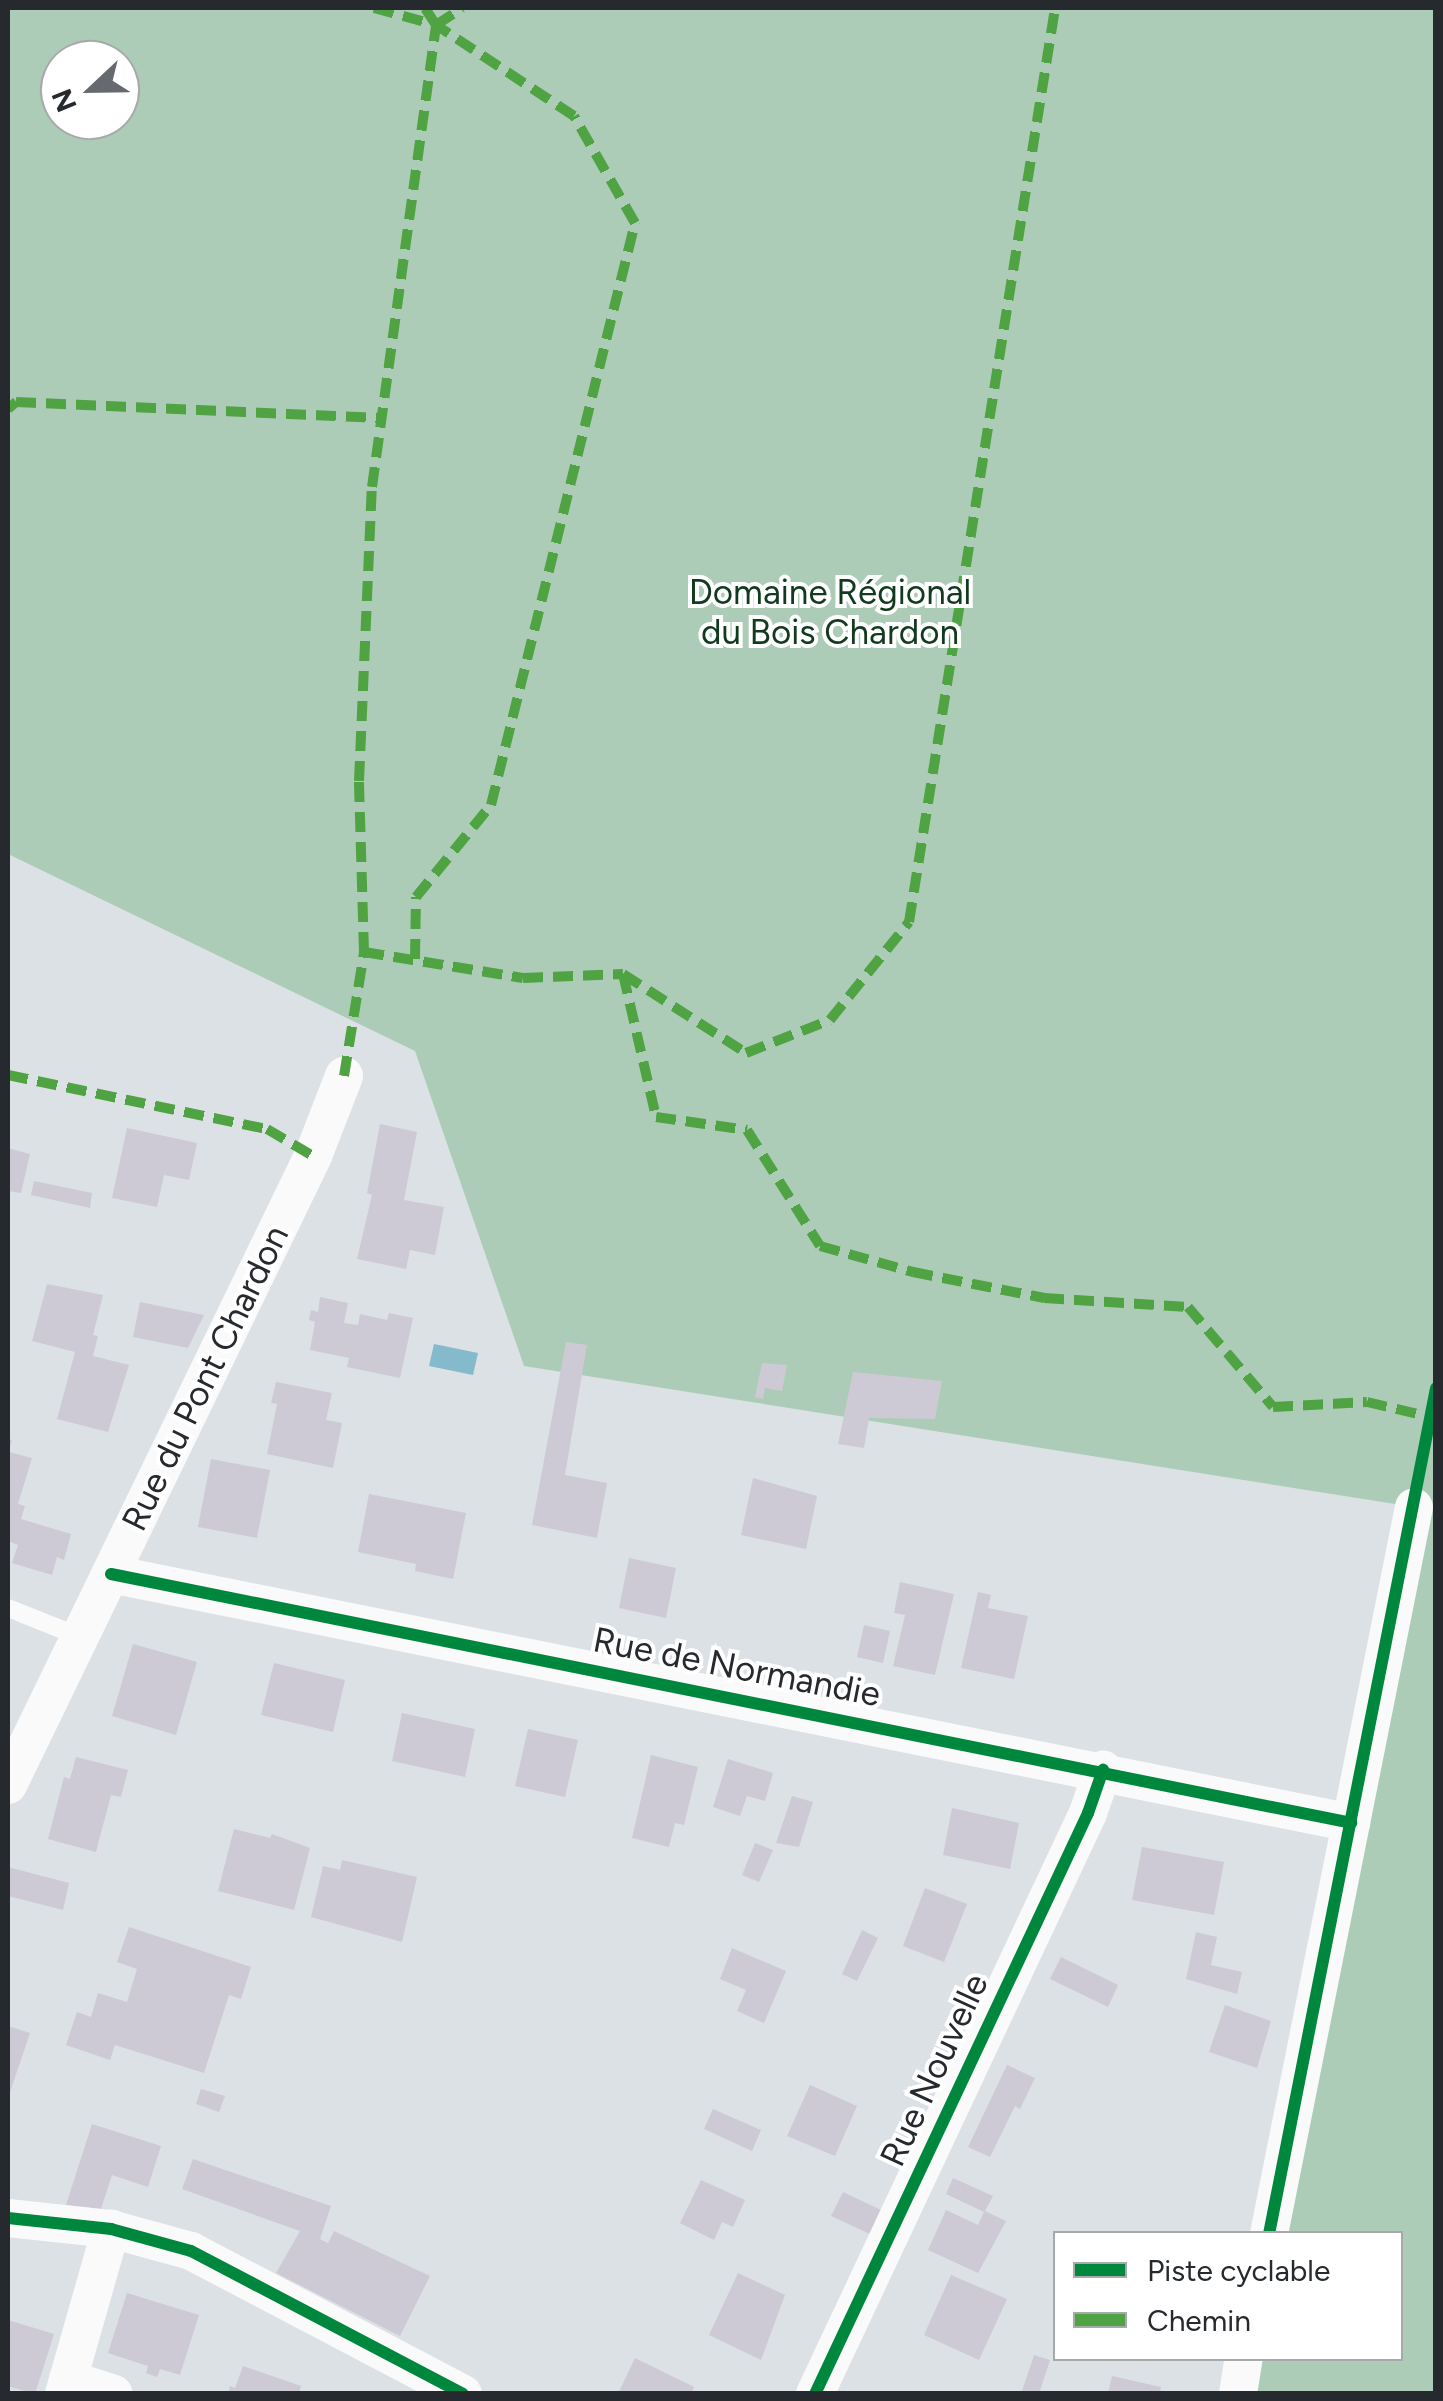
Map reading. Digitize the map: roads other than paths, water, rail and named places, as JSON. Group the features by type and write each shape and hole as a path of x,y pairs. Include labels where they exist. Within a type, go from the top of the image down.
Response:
{"street":[{"name":"Rue du Pont Chardon","path":"8,1786 313,1156 344,1076"},
{"path":"1270,2231 1414,1507"},
{"name":"Rue de Normandie","path":"111,1574 1103,1770 1351,1823"},
{"name":"Rue Nouvelle","path":"816,2394 1088,1814 1103,1770"},
{"path":"8,2218 111,2229 191,2250 463,2394"},
{"path":"111,2229 66,2386 114,2394"},
{"path":"1238,2394 1244,2361"}],"lane":[{"path":"8,1608 78,1636"}],"water":[{"path":"434,1344 478,1353 473,1375 429,1366"}],"park label":[{"name":"Domaine Régional du Bois Chardon","path":"830,612"}]}
